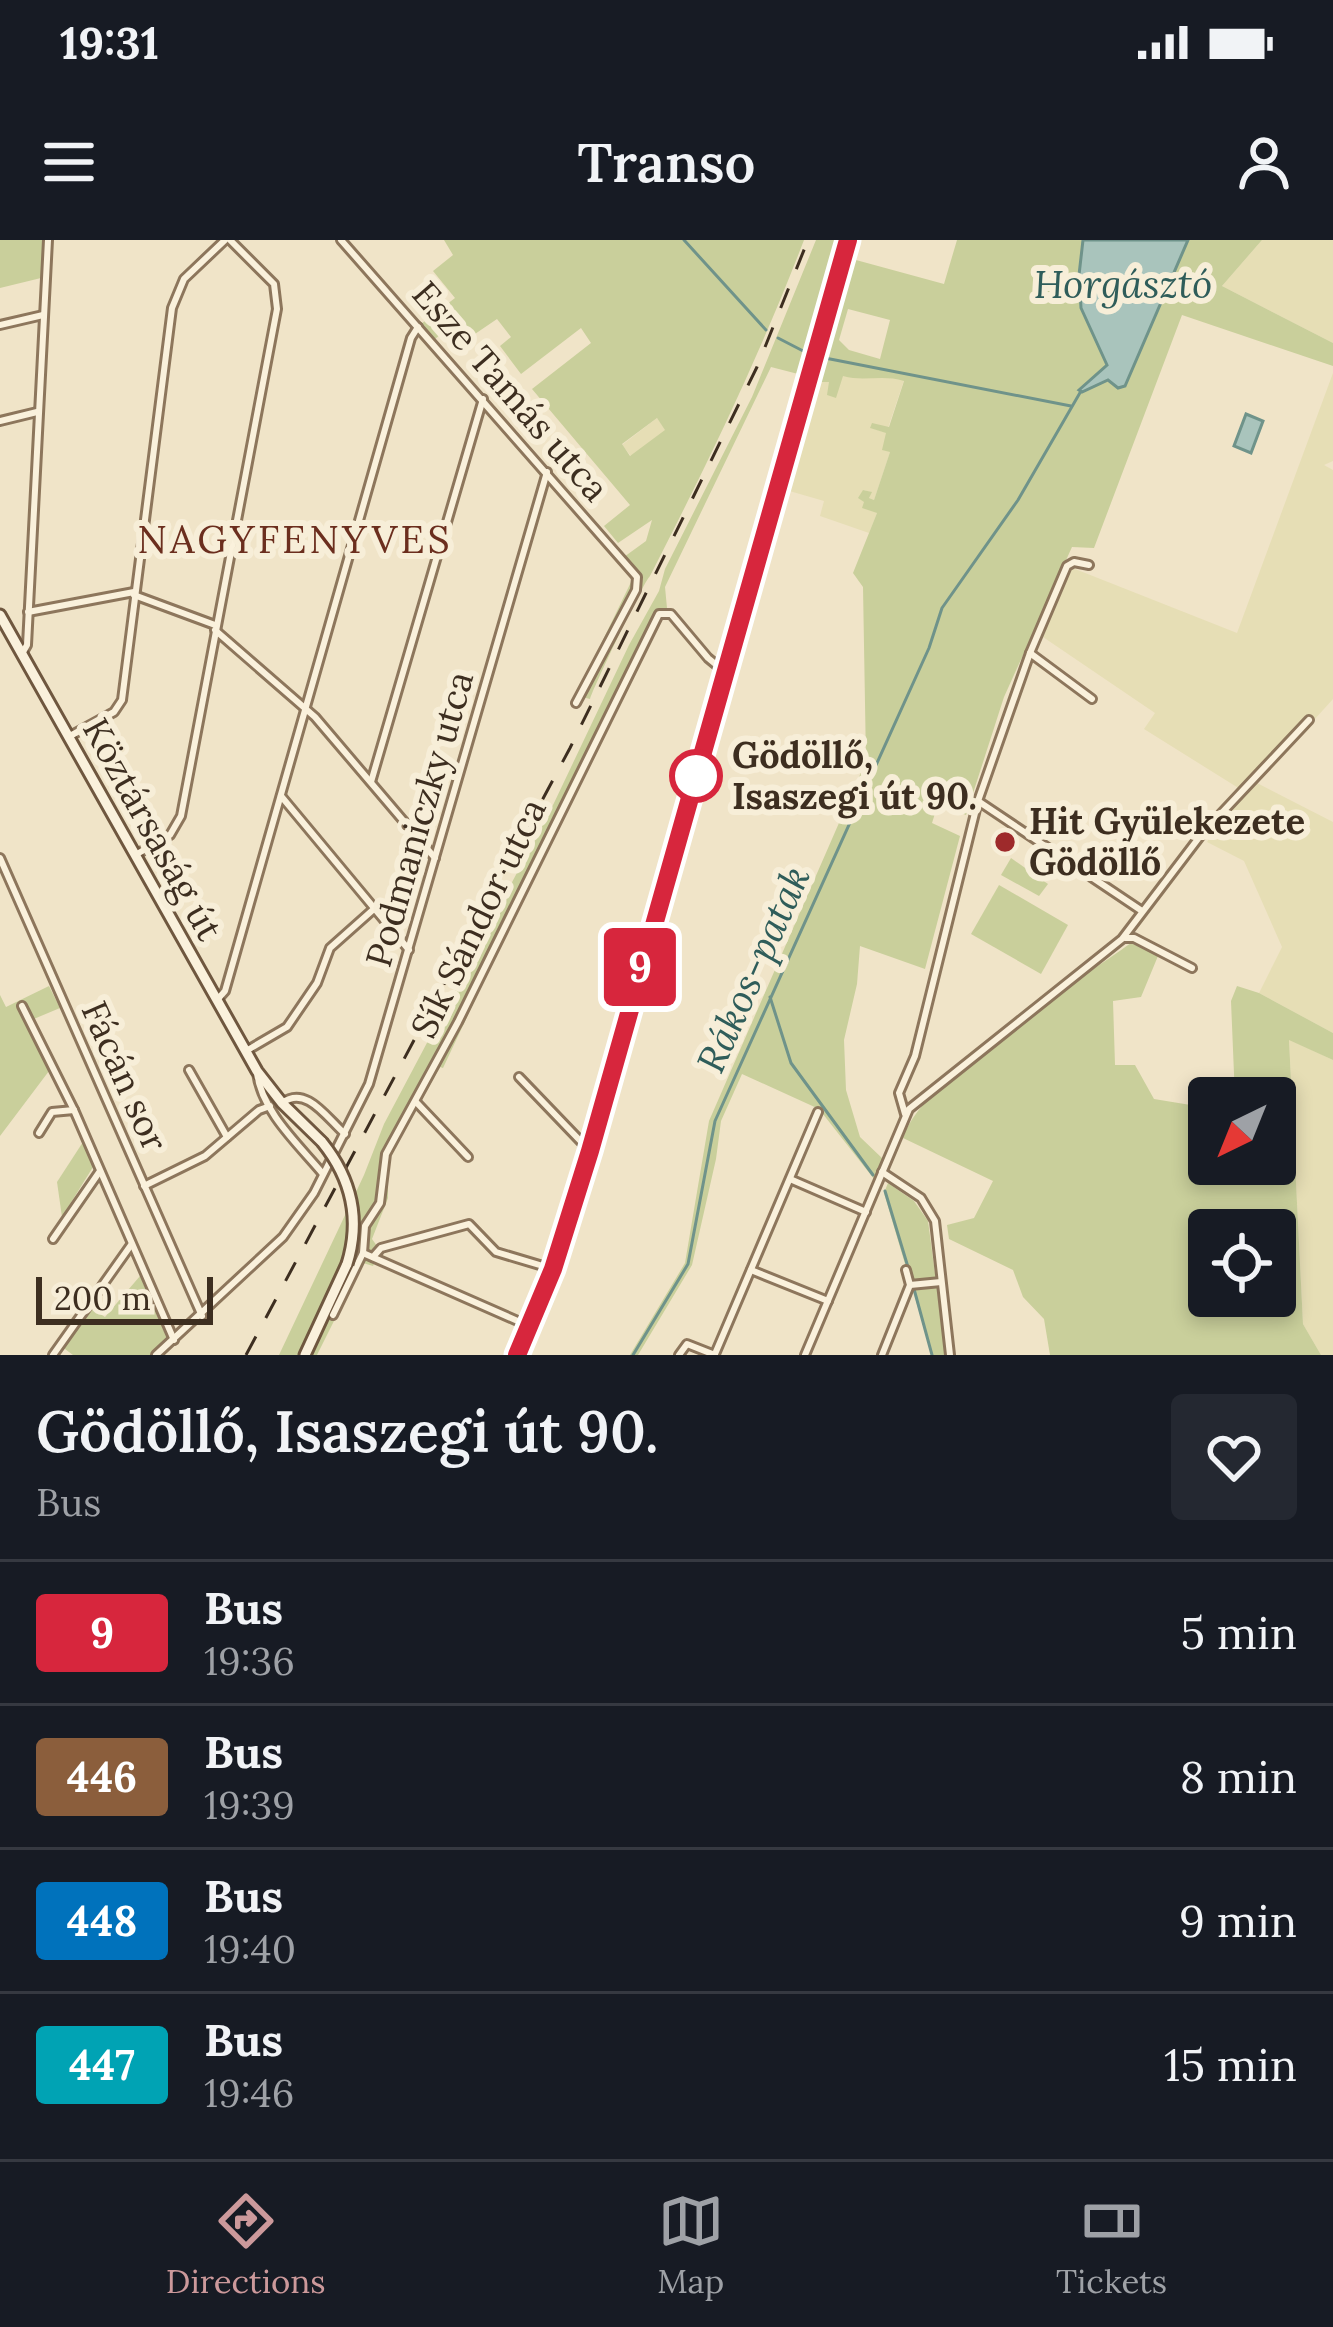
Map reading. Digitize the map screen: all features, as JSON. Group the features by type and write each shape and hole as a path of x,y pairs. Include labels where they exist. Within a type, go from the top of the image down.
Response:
{"main road":[{"path":"517,1355 553,1269 590,1151 848,240"},
{"name":"Köztársaság út","path":"0,615 276,1105 322,1142 343,1173 352,1199 354,1230 347,1264 305,1355"}],"street":[{"path":"22,652 27,645 48,240"},
{"path":"70,736 120,705 175,298 184,279 227,240 274,284 278,299 181,816 170,835 137,854"},
{"name":"Esze Tamás utca","path":"341,240 638,580 576,703"},
{"path":"0,326 43,315"},
{"path":"217,1000 225,991 411,338 418,327"},
{"path":"371,782 483,399"},
{"path":"0,421 38,412"},
{"name":"Podmaniczky utca","path":"156,1355 283,1238 345,1134 377,1064 547,472"},
{"path":"905,1114 900,1090 915,1056 979,801 1030,653 1068,564 1089,565"},
{"path":"28,612 134,594 215,628 306,711 435,858"},
{"name":"Sík Sándor utca","path":"333,1315 363,1253 362,1234 382,1198 383,1160 648,634 664,611 726,672"},
{"path":"1030,653 1092,699"},
{"path":"805,1355 905,1114 924,1094 1122,939 1201,835 1310,720"},
{"path":"281,795 410,950"},
{"path":"979,801 1142,911"},
{"name":"Fácán sor","path":"0,858 202,1316"},
{"path":"246,1051 287,1027 317,983 331,948 375,908"},
{"path":"1122,939 1134,938 1192,968"},
{"path":"22,1006 74,1110 174,1340"},
{"path":"188,1070 227,1138"},
{"path":"519,1077 590,1151"},
{"path":"143,1186 205,1156 259,1110 293,1095 304,1096 345,1134"},
{"path":"416,1102 468,1156"},
{"name":"Köztársaság út","path":"276,1105 285,1129 323,1174"},
{"path":"39,1133 52,1112 74,1110"},
{"path":"679,1355 687,1344 715,1355 818,1112"},
{"path":"53,1239 100,1171"},
{"path":"882,1172 916,1194 932,1213 950,1355"},
{"path":"790,1179 866,1212"},
{"path":"373,1257 381,1248 465,1224 496,1252 553,1269"},
{"path":"65,1355 55,1352 132,1244"},
{"path":"363,1253 529,1326"},
{"path":"751,1270 828,1301"},
{"path":"882,1355 910,1286 906,1270"},
{"path":"910,1286 941,1282"}],"shaded area":[{"path":"1262,240 1333,240 1333,343 1222,286"},
{"path":"838,363 905,377 888,428 871,428 887,433 890,452 874,500 869,498 871,492 863,490 865,502 877,513 869,533 820,516 824,501 786,490 815,387"},
{"path":"1333,373 1333,461 1324,465 1333,470 1333,699 1257,783 1333,822 1333,1033 1259,993 1282,947 1244,861 1207,842 1240,789 1144,729 1155,713 1043,637 1070,567 1237,633"},
{"path":"657,418 666,430 631,456 622,445"},
{"path":"1289,1039 1333,1060 1333,1355 1321,1355 1303,1324 1296,1077 1291,1077"}],"green space":[{"path":"0,240 45,240 41,278 0,288"},
{"path":"444,240 804,240 692,494 590,699 582,697 577,705 573,702 632,580 617,562 646,541 652,520 618,543 604,526 630,505 532,389 591,343 581,328 521,374 500,346 511,337 497,319 472,336 459,320 435,339 421,324 455,298 433,271 453,255","holes":["657,418 665,430 630,456 622,444"]},
{"path":"816,240 860,240 856,260 944,284 957,240 1083,240 1081,308 1107,365 1080,389 1108,380 1125,385 1188,240 1262,240 1222,286 1333,343 1333,366 1182,315 1094,548 1072,547 1004,697 966,815 938,804 932,823 960,836 925,969 860,946 844,1040 846,1090 860,1137 883,1159 874,1179 819,1109 742,1074 721,1121 692,1265 638,1355 630,1355 685,1263 709,1121 866,761 863,587 853,573 877,513 862,508 864,502 858,498 863,490 872,492 869,498 874,500 890,452 882,450 886,433 870,428 872,423 889,427 904,381 843,376 836,398 827,395 829,382 815,387 755,581 759,583 735,669 716,663 802,375 771,367 665,587 667,608 443,1068 394,1149 388,1163 388,1198 372,1239 377,1246 384,1244 373,1266 363,1263 317,1355 279,1355 384,1124 554,803 752,397","holes":["848,309 890,320 880,359 849,350 839,340"]},
{"path":"1011,858 1048,884 1039,896 1001,875"},
{"path":"999,885 1068,925 1041,974 971,934"},
{"path":"1131,943 1158,956 1141,997 1113,1001 1115,1065 1135,1065 1154,1099 1188,1105 1188,1185 1296,1182 1303,1324 1321,1355 1050,1355 1044,1319 1023,1297 1013,1270 949,1239 947,1225 974,1218 993,1181 903,1138 939,1088 1039,1006"},
{"path":"49,986 60,1008 29,1021 52,1067 0,1136 0,995 6,1007"},
{"path":"1237,986 1333,1033 1333,1060 1289,1040 1291,1077 1234,1077 1231,1001"},
{"path":"83,1142 93,1167 62,1217 57,1182"},
{"path":"888,1183 914,1201 928,1221 946,1355 932,1355 884,1193"},
{"path":"140,1276 169,1343 154,1355 73,1355 61,1346 88,1306 105,1317"}],"water":[{"name":"Horgásztó","path":"1083,240 1188,240 1125,386 1118,388 1108,380 1079,390 1107,365 1081,308"},
{"path":"1246,414 1263,421 1251,453 1234,446"}],"waterway":[{"path":"684,240 766,330"},
{"path":"778,338 807,353"},
{"path":"825,358 1071,406"},
{"name":"Rákos-patak","path":"633,1355 688,1264 715,1121 929,648 942,608 1018,500 1081,391"},
{"path":"770,997 791,1063 873,1175"},
{"path":"885,1191 911,1277"},
{"path":"914,1289 932,1355"}],"railway":[{"path":"246,1355 570,748 757,367 808,240"}],"bus line":[{"name":"9","path":"517,1355 553,1269 590,1151 848,240"}],"place":[{"name":"Gödöllő, Isaszegi út 90.","path":"696,776"},
{"name":"Hit Gyülekezete Gödöllő","path":"1005,842"}],"district":[{"name":"NAGYFENYVES","path":"295,539"}]}
